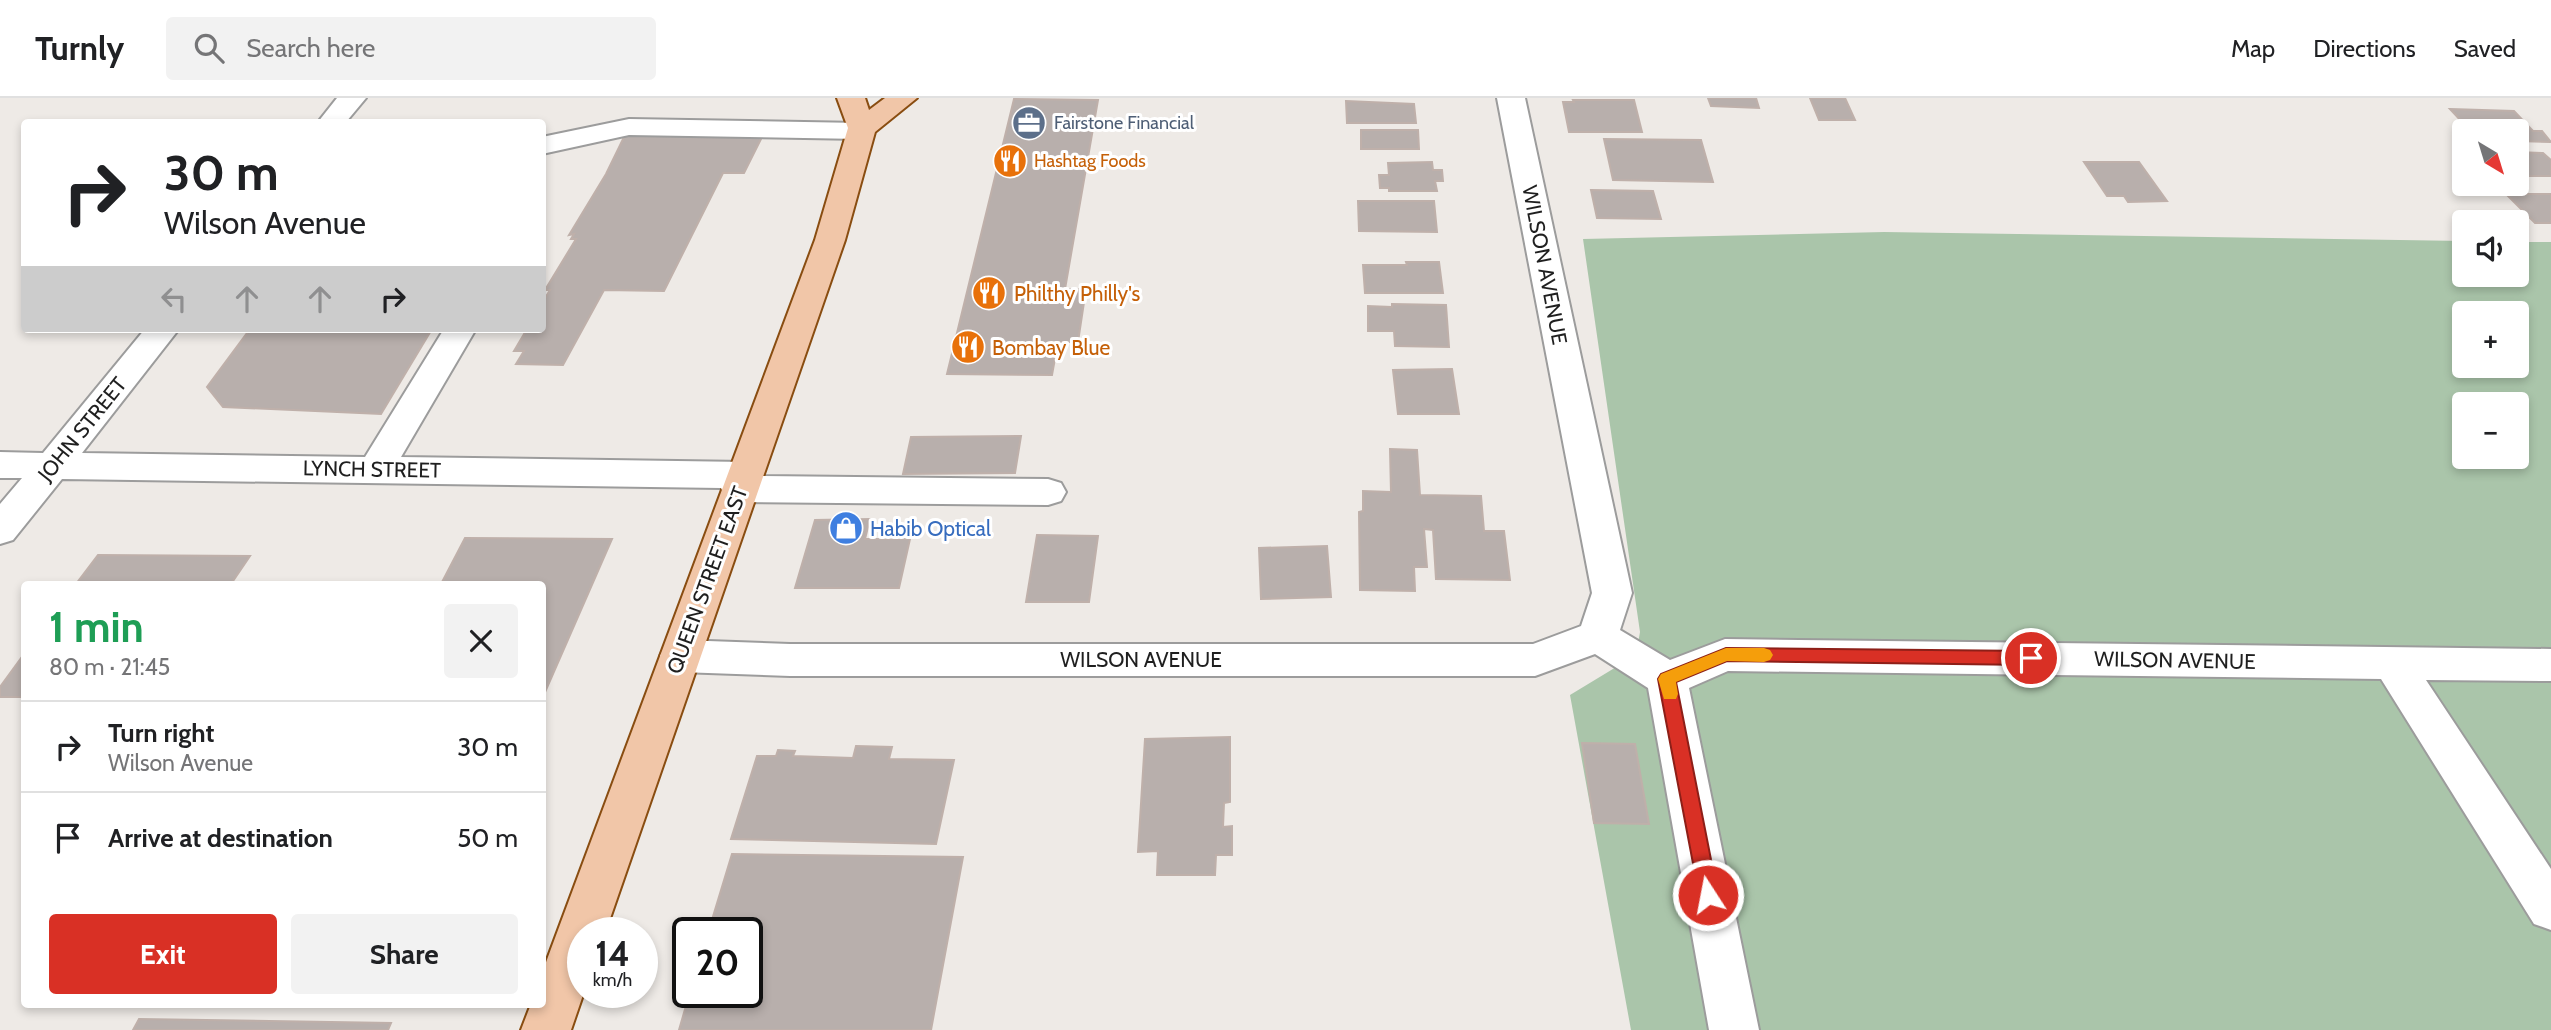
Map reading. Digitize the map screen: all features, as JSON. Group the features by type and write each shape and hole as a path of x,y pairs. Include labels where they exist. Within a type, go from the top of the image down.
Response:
{"main road":[{"path":"851,98 862,129 904,98"},
{"name":"QUEEN STREET EAST","path":"546,1030 830,240 862,129"}],"street":[{"path":"334,119 352,98"},
{"name":"WILSON AVENUE","path":"680,656 790,660 1535,660 1598,636 1612,593 1511,98"},
{"path":"546,145 629,127 862,129"},
{"name":"JOHN STREET","path":"0,530 160,333"},
{"path":"376,469 458,333"},
{"name":"LYNCH STREET","path":"0,465 376,469 1048,492"},
{"path":"1598,636 1667,679 1734,1030"},
{"name":"WILSON AVENUE","path":"1667,679 1726,655 2551,665"},
{"path":"2392,662 2551,909"}],"green space":[{"path":"1884,232 2452,241 2452,287 2529,287 2529,242 2551,242 2551,1030 1631,1030 1570,695 1636,655 1640,632 1583,239"}],"building":[{"path":"1708,98 1756,98 1759,108 1711,106"},
{"path":"1810,98 1845,98 1855,120 1819,120"},
{"path":"1014,99 1098,100 1065,289 1086,289 1078,342 1058,342 1052,375 947,374"},
{"path":"1573,100 1634,100 1642,132 1569,132 1563,102 1574,102"},
{"path":"1346,101 1414,104 1416,123 1347,123"},
{"path":"2450,109 2514,111 2522,119 2459,119"},
{"path":"2529,127 2533,131 2542,131 2551,142 2529,141"},
{"path":"1361,130 1418,130 1419,149 1361,149"},
{"path":"625,135 763,135 744,173 723,173 664,291 604,290 563,365 516,364 524,351 514,351 525,333 546,333 546,296 550,290 546,288 576,239 571,239 574,234 569,235 606,174"},
{"path":"1604,139 1701,140 1713,182 1613,180"},
{"path":"2529,152 2543,153 2551,160 2551,176 2529,176"},
{"path":"1432,162 1433,170 1442,170 1443,181 1435,181 1437,191 1389,191 1389,188 1380,188 1379,175 1389,175 1388,163"},
{"path":"2084,162 2139,162 2167,201 2128,202 2124,196 2107,196"},
{"path":"1591,190 1653,191 1661,219 1597,218"},
{"path":"2551,194 2551,223 2535,223 2529,217 2529,210 2522,210 2508,196"},
{"path":"1358,201 1434,201 1437,232 1359,231"},
{"path":"1406,262 1439,262 1443,293 1365,293 1363,265 1407,265"},
{"path":"1392,304 1446,305 1449,347 1395,346 1394,331 1368,331 1368,306 1392,307"},
{"path":"247,333 430,333 381,414 223,407 207,387"},
{"path":"1452,369 1459,414 1398,414 1393,370"},
{"path":"1021,436 1015,473 903,474 911,437"},
{"path":"1390,449 1417,450 1420,495 1481,496 1484,531 1504,531 1510,580 1436,579 1433,530 1424,529 1427,567 1414,567 1415,591 1360,590 1359,512 1363,511 1363,491 1391,492"},
{"path":"870,519 865,539 910,539 899,588 795,588 815,520"},
{"path":"1037,535 1098,536 1089,602 1026,602"},
{"path":"465,538 612,539 546,690 546,581 443,581"},
{"path":"1327,546 1331,597 1261,599 1259,548"},
{"path":"98,555 250,556 233,581 78,581"},
{"path":"21,658 21,697 0,697 0,687"},
{"path":"1230,737 1230,802 1224,803 1223,827 1232,826 1232,855 1216,855 1215,875 1157,875 1158,851 1138,852 1145,739"},
{"path":"1582,743 1635,744 1649,824 1594,823"},
{"path":"856,746 892,747 889,759 954,760 936,844 731,839 757,756 776,756 778,750 795,751 793,756 853,758"},
{"path":"732,854 963,857 931,1030 679,1030 685,1008 763,1008 763,917 713,917"},
{"path":"139,1019 391,1023 388,1030 133,1030"}],"slow traffic":[{"path":"1670,694 1667,679 1726,655 1764,655"}],"place":[{"name":"Fairstone Financial","path":"1029,123"},
{"name":"Hashtag Foods","path":"1010,161"},
{"name":"Philthy Philly's","path":"989,293"},
{"name":"Bombay Blue","path":"968,347"},
{"name":"Habib Optical","path":"846,528"}],"route":[{"path":"1708,895 1667,679 1726,655 2031,658"}]}
